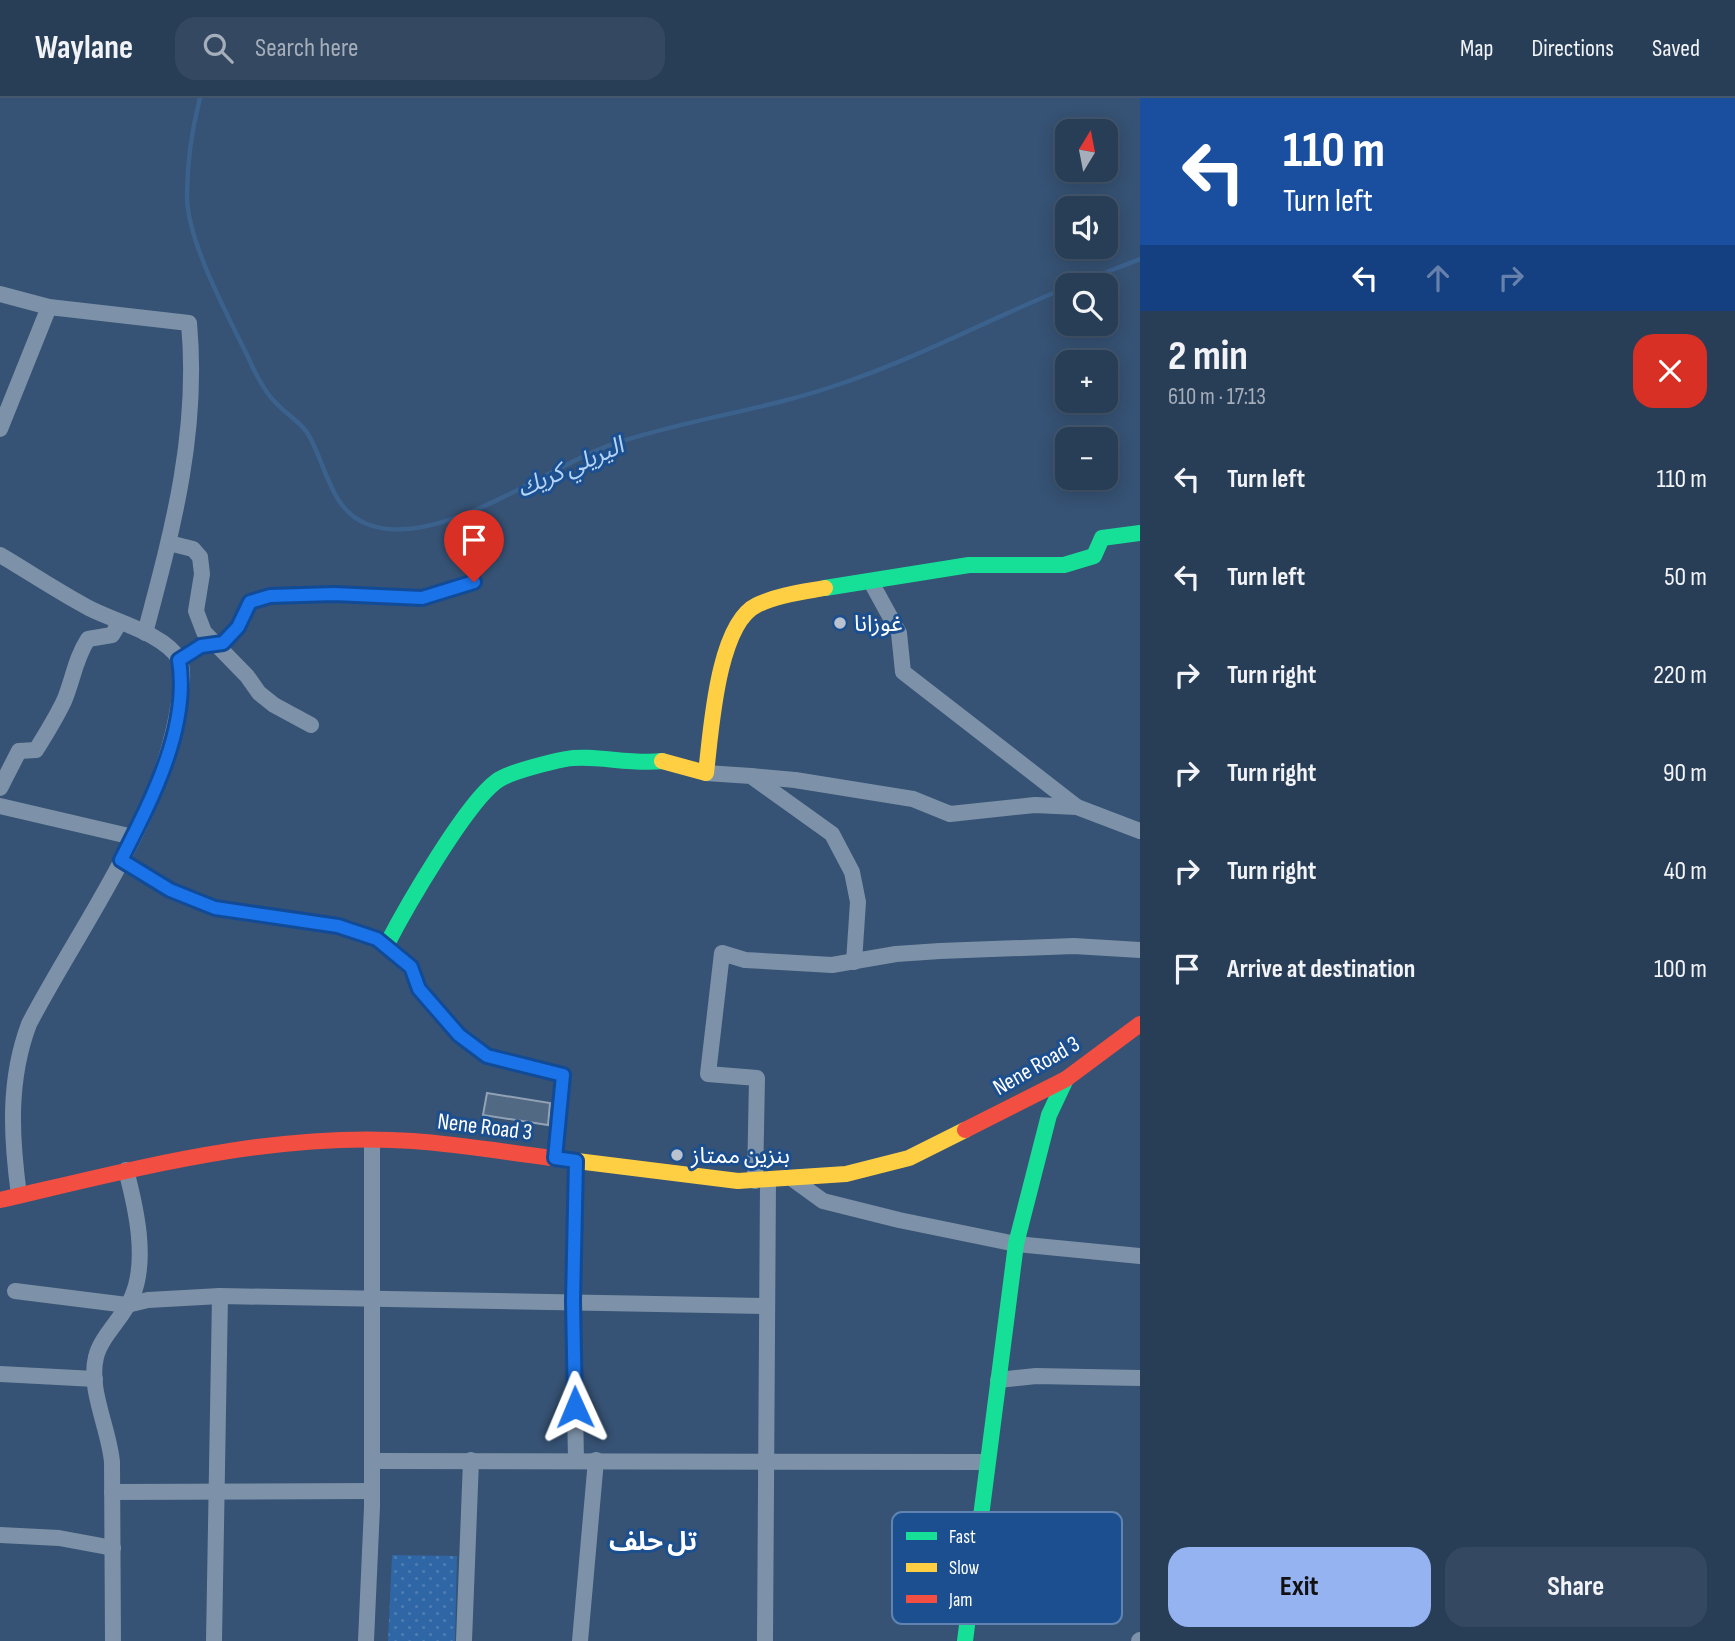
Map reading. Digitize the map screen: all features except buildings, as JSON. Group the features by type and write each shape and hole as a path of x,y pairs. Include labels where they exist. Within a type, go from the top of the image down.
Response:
{"street":[{"path":"0,294 49,307 189,323 193,368 187,460 145,633"},
{"path":"0,429 49,307"},
{"path":"706,773 721,662 737,626 754,606 795,593 970,565 1064,565 1094,556 1102,538 1129,532 1140,533"},
{"path":"169,543 193,549 200,557 202,574 196,611 204,632 247,676 259,693 274,705 312,725"},
{"path":"0,555 88,608 145,633 163,644 179,660 182,680 176,721 161,773 133,837 29,1024 7,1075 19,1195"},
{"path":"179,660 201,646 223,643 238,627 250,602 270,596 373,594 422,598 474,582"},
{"path":"871,582 899,633 903,671 1077,807 1140,831"},
{"path":"0,788 19,751 36,750 48,731 64,700 76,659 88,639 111,635 120,622"},
{"path":"386,946 409,902 474,807 500,779 568,758 640,764 665,761 706,773 795,780 913,799 950,814 1035,805 1077,807"},
{"path":"751,776 832,834 852,872 858,902 854,962"},
{"path":"0,806 133,837"},
{"path":"121,860 170,890 215,908 338,926 377,939 411,967 419,989 459,1035 487,1056 563,1075 555,1158"},
{"path":"765,1641 766,1306 757,1077 708,1074 722,953 745,960 800,965 854,962 896,954 940,951 1074,946 1140,950"},
{"name":"Nene Road 3","path":"0,1200 205,1153 309,1143 412,1141 673,1174 762,1181 846,1174 909,1158 1066,1079 1140,1024"},
{"path":"982,1512 1016,1244 1049,1115 1066,1079"},
{"path":"366,1641 372,1491 372,1142"},
{"path":"576,1161 573,1301 576,1460"},
{"path":"113,1641 109,1434 94,1392 94,1379 96,1356 132,1296 139,1257 135,1205 126,1170"},
{"path":"794,1180 823,1201 899,1220 1016,1244 1140,1256"},
{"path":"15,1291 127,1305 148,1300 220,1296 766,1306"},
{"path":"214,1641 220,1296"},
{"path":"0,1374 94,1379"},
{"path":"998,1380 1035,1376 1140,1378"},
{"path":"372,1461 766,1459 987,1462"},
{"path":"464,1641 471,1460"},
{"path":"580,1641 596,1460"},
{"path":"112,1492 372,1491"},
{"path":"0,1535 59,1538 113,1548"}],"shaded area":[{"path":"392,1555 457,1556 455,1641 388,1641"}],"waterway":[{"name":"اليريلي كريك","path":"200,98 190,147 187,196 189,214 201,256 264,388 308,434 330,485 345,508 367,524 395,530 425,527 457,517 613,444 784,401 840,384 898,362 1055,292"},
{"name":"اليريلي كريك","path":"1104,273 1140,259"}],"traffic: fast":[{"path":"825,588 969,565 1064,565 1094,556 1102,538 1140,533"},
{"path":"386,946 455,831 487,790 500,779 532,767 576,758 662,761"},
{"path":"982,1512 1016,1244 1049,1115 1066,1079"},
{"path":"965,1641 967,1624"}],"traffic: slow":[{"path":"662,761 706,773 718,681 733,634 744,616 757,605 773,599 825,588"},
{"path":"577,1161 738,1181 846,1174 909,1158 965,1130"}],"traffic: jam":[{"path":"965,1130 1066,1079 1140,1024"},
{"path":"0,1200 205,1155 308,1142 361,1139 413,1141 577,1161"}],"place":[{"name":"غوزانا","path":"840,623"},
{"name":"بنزين ممتاز","path":"677,1155"}],"district":[{"name":"تل حلف","path":"653,1541"}],"route":[{"path":"474,582 422,598 334,594 270,596 250,602 238,627 223,643 201,646 179,660 182,680 176,721 161,773 121,860 170,890 215,908 338,926 377,939 411,967 419,989 459,1035 487,1056 563,1075 555,1158 576,1161 573,1301 575,1407"}]}
